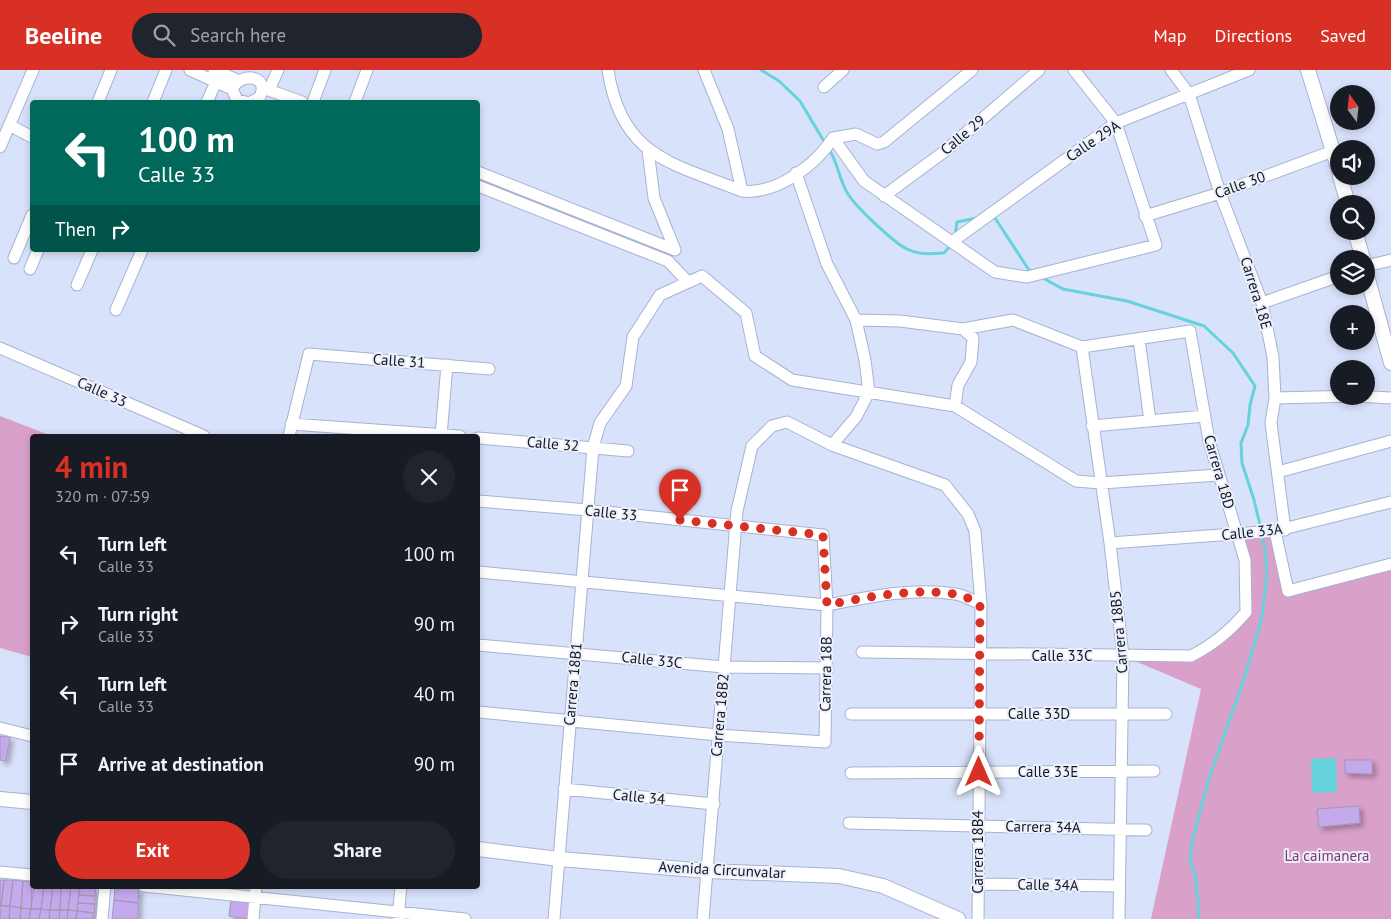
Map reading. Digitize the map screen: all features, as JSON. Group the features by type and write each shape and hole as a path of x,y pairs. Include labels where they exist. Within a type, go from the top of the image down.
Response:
{"main road":[{"path":"1308,70 1330,141"},
{"path":"1372,295 1391,363"},
{"path":"0,799 30,802"},
{"name":"Avenida Circunvalar","path":"480,849 559,859 708,871 839,876 883,886 958,919"}],"street":[{"path":"0,147 33,70"},
{"path":"99,100 111,70"},
{"path":"154,100 166,70"},
{"path":"190,70 219,74 234,84 237,100"},
{"path":"263,98 278,70"},
{"path":"314,100 325,70"},
{"path":"357,100 368,70"},
{"path":"608,70 612,93 634,137 648,150 670,163 742,191 754,192 783,183 824,153 833,138 856,134 877,144 884,142 972,70"},
{"path":"704,70 728,129 742,191"},
{"path":"824,87 842,70"},
{"name":"Calle 29","path":"884,196 945,151 1039,70"},
{"path":"833,138 864,182 953,241 995,272 1027,277 1156,245 1116,123 1074,70"},
{"name":"Carrera 18E","path":"1171,70 1189,94 1220,193 1262,303 1274,357 1275,398 1271,423 1278,472 1280,530 1288,591 1391,564"},
{"name":"Calle 29A","path":"953,241 1116,123 1249,70"},
{"path":"208,100 219,74"},
{"path":"234,84 243,74 253,74 260,79 263,98"},
{"path":"263,98 282,100"},
{"path":"9,125 30,136"},
{"path":"480,173 675,250 654,198 648,150"},
{"name":"Calle 30","path":"1145,216 1220,193 1330,152"},
{"path":"796,173 827,264 856,320 865,360 868,392 856,417 832,445"},
{"path":"480,187 668,262 688,282 702,276 746,314 755,356 792,380 955,406 1076,481 1101,484 1218,474"},
{"path":"14,258 30,220"},
{"path":"30,269 37,252"},
{"path":"77,285 91,252"},
{"path":"116,310 141,252"},
{"path":"1375,264 1391,260"},
{"path":"1262,303 1330,279"},
{"name":"Carrera 18B1","path":"554,919 593,448 600,423 626,386 634,337 660,295 688,282"},
{"path":"856,320 900,322 964,329 1013,320 1082,347 1139,339 1150,421"},
{"path":"955,406 958,385 971,362 972,338 964,329"},
{"name":"Carrera 18D","path":"1139,339 1190,331 1205,416 1218,474 1245,560 1246,612"},
{"name":"Carrera 18B5","path":"1082,347 1110,543 1123,656 1118,919"},
{"name":"Calle 33","path":"0,348 199,434"},
{"name":"Calle 31","path":"291,424 310,354 488,369"},
{"path":"441,434 447,365"},
{"path":"1275,398 1356,396 1391,398"},
{"path":"1092,426 1205,416"},
{"name":"Carrera 18B2","path":"703,919 737,511 752,446 772,426 787,422 832,445"},
{"path":"289,434 291,424 427,434"},
{"name":"Calle 32","path":"480,438 628,451"},
{"path":"1278,472 1391,441"},
{"name":"Carrera 18B4","path":"832,445 945,485 968,514 975,531 980,604 978,919"},
{"name":"Calle 33","path":"480,502 588,510 823,535 827,605"},
{"name":"Calle 33A","path":"1110,543 1237,535 1280,530 1391,502"},
{"path":"480,572 827,605 870,597 918,592 957,594 980,604"},
{"name":"Carrera 18B","path":"718,735 826,742 827,605"},
{"name":"Calle 33C","path":"862,652 980,655 1191,656 1208,647 1232,628 1246,612"},
{"name":"Calle 33C","path":"480,645 576,652 724,667 826,668"},
{"path":"480,712 718,735"},
{"name":"Calle 33D","path":"851,714 1166,714"},
{"path":"0,728 30,736"},
{"name":"Calle 33E","path":"851,773 1154,771"},
{"name":"Calle 34","path":"564,789 714,804"},
{"name":"Carrera 34A","path":"849,823 1146,830"},
{"path":"0,872 30,875"},
{"name":"Calle 34A","path":"978,884 1119,886"},
{"path":"102,919 104,889"},
{"path":"211,889 255,891 398,916 465,919"},
{"path":"398,916 401,889"},
{"path":"253,919 255,891"}],"green space":[{"path":"0,416 47,434 30,434 30,656 0,648"},
{"name":"La caimanera","path":"1275,531 1288,591 1391,564 1391,919 1151,919 1201,689 1123,656 1191,656 1246,612 1237,535"}],"shaded area":[{"path":"1336,758 1337,792 1312,793 1311,759"}],"building":[{"path":"0,736 10,737 6,761 0,760"},
{"path":"1345,760 1372,760 1372,774 1345,773"},
{"path":"1359,806 1360,823 1319,827 1317,809"},
{"path":"0,880 4,880 1,906 0,906"},
{"path":"4,880 13,880 10,906 1,906"},
{"path":"13,880 23,881 21,908 10,906"},
{"path":"23,881 30,882 31,909 21,908"},
{"path":"34,889 44,889 41,909 31,909"},
{"path":"44,889 53,889 50,910 41,909"},
{"path":"53,889 61,889 60,910 50,910"},
{"path":"61,889 71,889 68,910 60,910"},
{"path":"71,889 80,889 77,911 68,910"},
{"path":"80,889 96,889 95,896 79,895"},
{"path":"115,889 139,889 138,903 114,900"},
{"path":"79,895 95,896 95,904 78,903"},
{"path":"231,899 250,902 248,919 229,916"},
{"path":"114,900 138,903 138,919 112,919"},
{"path":"78,903 95,904 94,913 77,911"},
{"path":"1,906 10,906 9,919 0,919"},
{"path":"10,906 21,908 20,919 9,919"},
{"path":"21,908 31,909 29,919 20,919"},
{"path":"31,909 41,909 39,919 29,919"},
{"path":"41,909 50,910 49,919 39,919"},
{"path":"50,910 60,910 59,919 49,919"},
{"path":"60,910 68,910 67,919 59,919"},
{"path":"68,910 77,911 76,919 67,919"},
{"path":"77,911 94,913 93,919 76,919"}],"waterway":[{"path":"761,70 779,81 800,101 825,143"},
{"path":"829,149 842,183 852,200 893,240 907,249 925,254 944,253 952,244"},
{"path":"955,236 957,222 977,218"},
{"path":"991,218 995,218 1029,270 1034,272"},
{"path":"1041,277 1063,289 1127,301 1204,326 1233,353 1255,386 1250,405 1248,425 1241,443 1242,463 1261,529"},
{"path":"1198,919 1195,873 1190,862 1192,842 1210,775 1245,676 1262,617 1267,575 1262,535"}],"route":[{"path":"680,520 823,535 827,605 870,597 918,592 957,594 980,604 979,772"}]}
